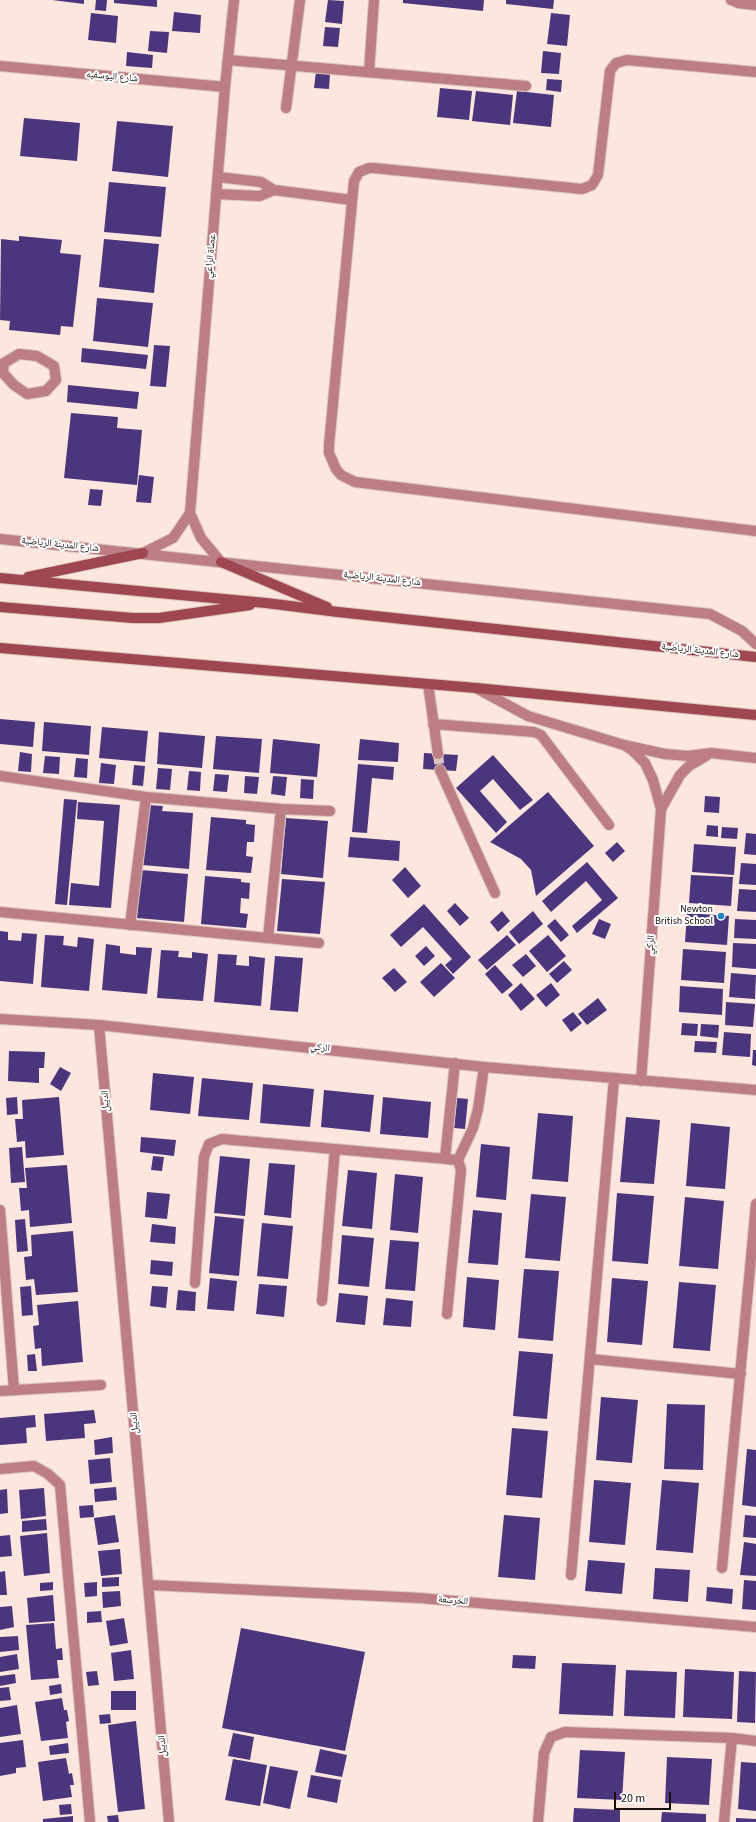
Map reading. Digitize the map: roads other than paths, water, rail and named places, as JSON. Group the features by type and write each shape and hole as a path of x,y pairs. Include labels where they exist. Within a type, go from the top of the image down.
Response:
{"main road":[{"path":"18,579 143,553"},
{"path":"221,562 338,612"},
{"name":"شارع المدينة الرياضية","path":"0,578 266,603 756,657"},
{"path":"0,607 133,618 159,618 266,603"},
{"path":"0,648 476,688 756,716"}],"street":[{"name":"عصاة الراعي","path":"221,562 201,538 190,513 225,87 234,0"},
{"path":"286,108 300,0"},
{"path":"369,72 374,0"},
{"path":"731,0 738,3 756,5"},
{"path":"228,60 526,86"},
{"path":"756,72 627,60 616,63 610,71 598,175 592,185 582,189 369,168 359,172 356,177 352,200 329,445 332,462 341,475 348,479 363,483 756,531"},
{"name":"شارع اليوسفيه","path":"0,66 225,87"},
{"path":"218,177 261,182 274,190 352,200"},
{"path":"216,194 260,196 274,190"},
{"path":"19,354 37,356 54,366 56,380 46,391 27,394 14,385 3,373 2,368 4,363 19,354"},
{"name":"عصاة الراعي","path":"143,553 173,538 190,513"},
{"name":"شارع المدينة الرياضية","path":"0,539 710,614 742,631 756,644"},
{"path":"428,684 438,754"},
{"name":"الركي","path":"476,688 528,716 624,745 664,754 688,756 711,754 756,758"},
{"path":"433,724 534,732 541,735 609,825"},
{"name":"الركي","path":"624,745 635,753 645,764 653,780 661,810 641,1081"},
{"name":"الركي","path":"661,810 680,775 699,759 711,754"},
{"path":"440,770 495,893"},
{"path":"0,776 146,797 281,809 330,811"},
{"path":"130,925 146,797"},
{"path":"268,938 281,809"},
{"path":"0,912 319,943"},
{"name":"الركي","path":"0,1019 99,1025 484,1067 756,1090"},
{"name":"الديبل","path":"99,1025 150,1585 169,1822"},
{"path":"445,1158 455,1063"},
{"path":"447,1314 461,1170 458,1160 473,1128 478,1109 484,1067"},
{"path":"571,1574 614,1079"},
{"path":"195,1283 204,1157 209,1144 222,1139 458,1160"},
{"path":"322,1301 335,1149"},
{"path":"722,1568 756,1204"},
{"path":"0,1210 14,1390"},
{"path":"590,1359 741,1374"},
{"path":"0,1391 102,1385"},
{"path":"0,1469 34,1466 48,1474 60,1485 90,1822"},
{"name":"الخرسعة","path":"150,1585 420,1598 756,1627"},
{"path":"538,1822 544,1754 551,1737 565,1732 732,1738 756,1741"},
{"path":"724,1822 732,1738"}],"tunnel":[{"path":"438,754 440,770"}],"place":[{"name":"Newton British School","path":"721,916"}]}
